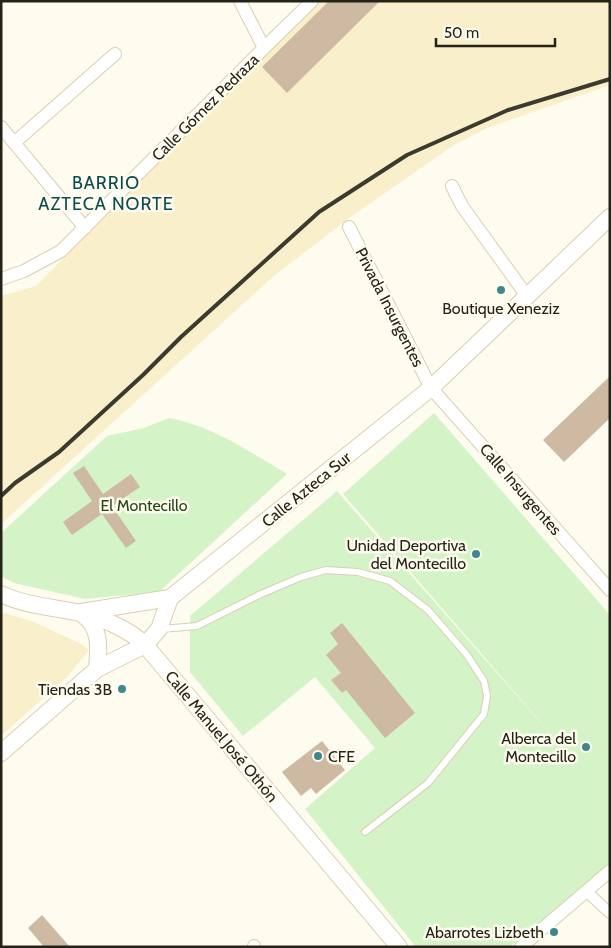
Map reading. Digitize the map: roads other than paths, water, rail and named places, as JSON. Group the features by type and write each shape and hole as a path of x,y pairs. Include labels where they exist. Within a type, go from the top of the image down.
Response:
{"street":[{"path":"240,1 264,48"},
{"name":"Calle Gómez Pedraza","path":"1,279 24,271 61,251 312,1"},
{"path":"14,143 115,54"},
{"path":"1,127 84,228"},
{"path":"452,186 462,206 527,296"},
{"name":"Calle Azteca Sur","path":"170,598 431,388 610,217"},
{"name":"Privada Insurgentes","path":"349,226 431,388"},
{"name":"Calle Insurgentes","path":"431,388 610,590"},
{"name":"Calle Manuel José Othón","path":"1,594 14,600 79,612 135,635 399,947"},
{"path":"1,753 98,669 145,645 159,630 170,598 79,612"},
{"path":"79,612 91,621 99,642 98,669"},
{"path":"521,947 610,871"},
{"path":"586,890 610,913"}],"lane":[{"path":"159,630 197,626 301,577 326,570 358,572 390,581 428,610 467,655 484,681 488,696 484,714 428,783 365,832"}],"railway":[{"path":"1,496 15,483 59,452 143,375 181,337 319,212 407,155 508,110 610,79"}],"place":[{"name":"Boutique Xeneziz","path":"501,290"},
{"name":"Unidad Deportiva del Montecillo","path":"476,554"},
{"name":"Tiendas 3B","path":"122,689"},
{"name":"Alberca del Montecillo","path":"586,747"},
{"name":"CFE","path":"318,756"},
{"name":"Abarrotes Lizbeth","path":"554,932"}],"district":[{"name":"BARRIO AZTECA NORTE","path":"106,193"}],"park label":[{"name":"El Montecillo","path":"144,505"}]}
